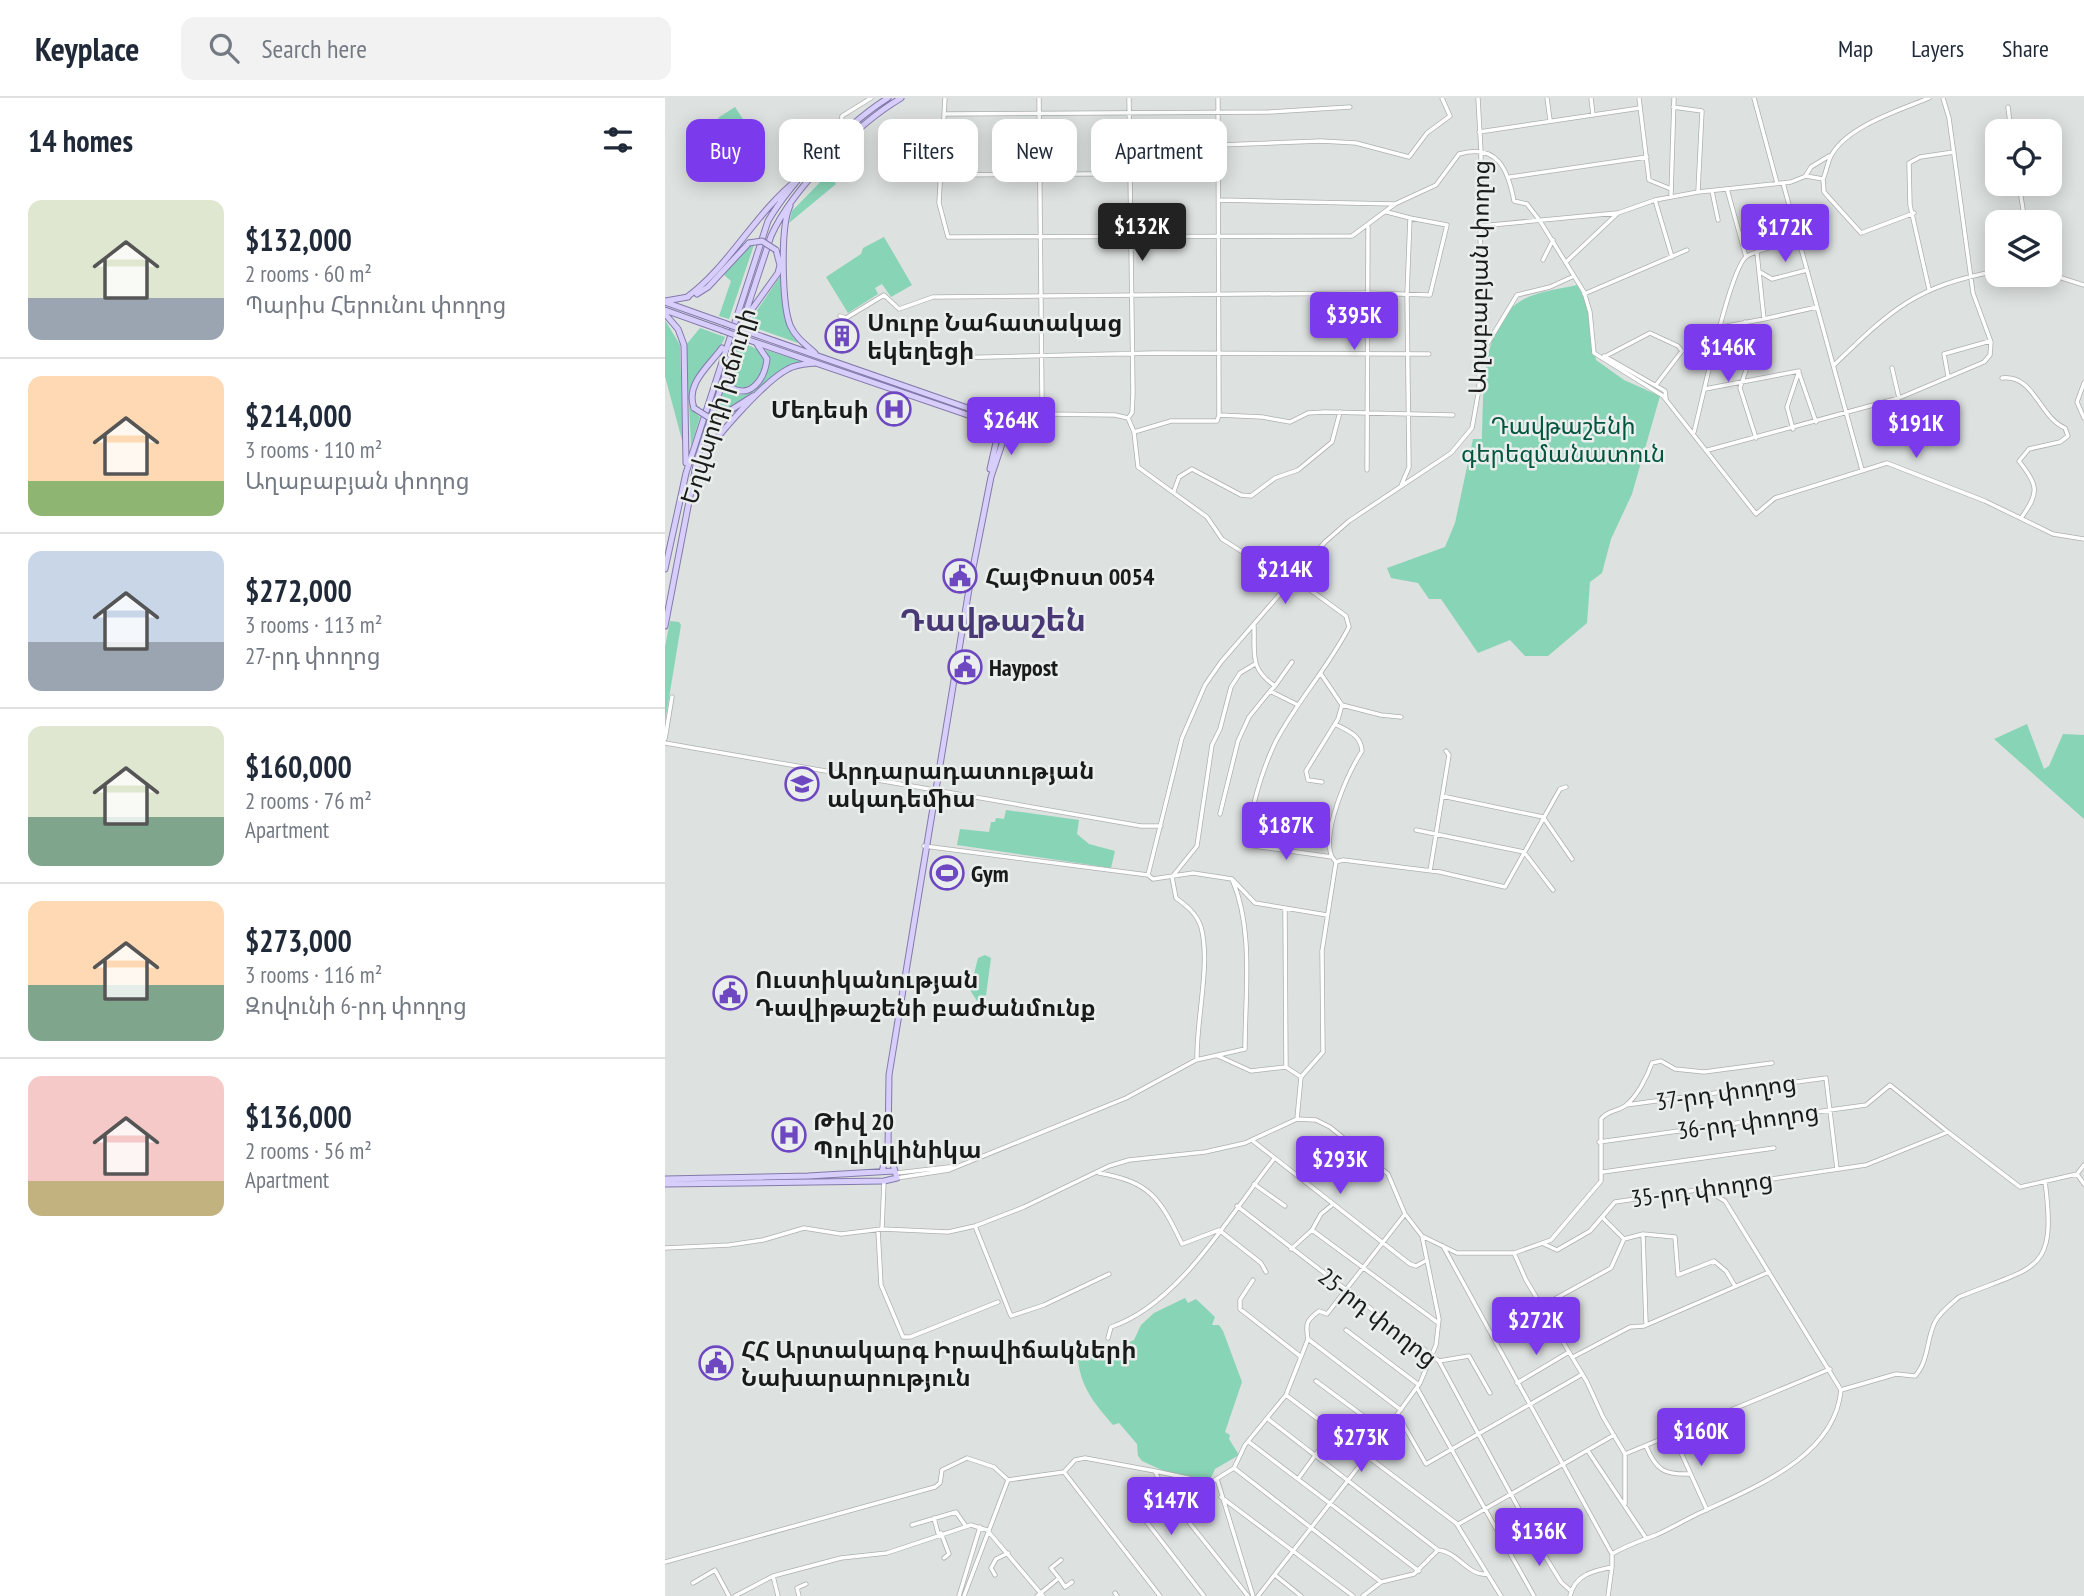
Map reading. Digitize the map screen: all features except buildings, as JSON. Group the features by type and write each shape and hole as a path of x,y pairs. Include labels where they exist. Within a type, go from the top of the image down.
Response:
{"main road":[{"path":"859,119 880,98"},
{"path":"864,114 888,98"},
{"path":"864,123 901,98"},
{"path":"687,297 705,282 772,204 797,182"},
{"name":"Եղվարդի խճուղի","path":"665,569 686,473 768,221 800,182"},
{"name":"Եղվարդի խճուղի","path":"665,626 693,474 726,370 771,236 808,182"},
{"path":"795,198 784,230 787,317 796,336 818,355"},
{"path":"665,302 687,297 708,287 749,243 762,242 776,250 780,265 778,273 741,324"},
{"path":"665,302 724,323 745,334 765,352 767,359 764,376 745,391 733,389 727,380 726,370"},
{"path":"665,312 721,330 745,334 818,355 1002,425"},
{"path":"665,312 678,329 684,345 686,473"},
{"path":"755,342 1002,425"},
{"path":"727,343 691,392 694,408 708,417 723,415 792,367 818,363"},
{"path":"693,474 707,451 765,387"},
{"path":"880,1177 887,1159 885,1079 982,520 1002,425"},
{"path":"665,1181 880,1177 896,1174 888,1148 888,1085 925,846"}],"street":[{"path":"842,119 842,116 871,98"},
{"path":"945,98 945,119"},
{"path":"1039,98 1039,119"},
{"path":"1129,98 1129,119"},
{"path":"1217,98 1218,119"},
{"path":"1227,145 1321,141 1356,144 1409,157 1427,133 1450,116 1442,98"},
{"name":"Աղաբաբյան փողոց","path":"1148,875 1188,720 1206,682 1290,582 1349,521 1451,453 1472,428 1477,410 1481,152 1478,98"},
{"path":"1547,98 1550,120"},
{"path":"1591,98 1593,115"},
{"path":"1639,98 1649,180 1671,188"},
{"path":"1671,195 1674,98"},
{"path":"1754,98 1799,240 1863,470"},
{"path":"1806,176 1811,167 1831,155 1878,117 1929,98"},
{"path":"1708,450 1899,398 1984,362 1990,355 1990,341 1973,293 1954,152 1943,98"},
{"path":"946,114 1313,111 1350,107"},
{"path":"1673,107 1702,111 1698,192"},
{"path":"2008,107 2010,119"},
{"path":"1479,132 1640,108"},
{"path":"940,182 939,203 948,237 1343,237 1352,236 1395,204 1436,185 1459,154 1481,152 1493,155 1510,177 1514,201 1527,204 1541,221 1584,294 1590,312 1594,353 1656,385 1665,391 1666,400"},
{"path":"1929,289 1915,213 1910,205 1909,163 1920,157 1954,152"},
{"path":"1831,155 1823,179 1824,192 1861,233 1915,213"},
{"path":"1510,177 1647,157"},
{"path":"1480,226 1618,213 1671,195 1780,183 1806,176 1823,179"},
{"path":"1040,182 1039,406 1047,414 1115,415 1128,418"},
{"path":"1128,418 1132,413 1133,355 1129,182"},
{"path":"1134,432 1171,421 1217,421 1220,355 1220,182"},
{"path":"1694,432 1730,290 1746,257 1727,188"},
{"path":"1712,191 1718,220"},
{"path":"1220,200 1395,204"},
{"path":"1655,200 1672,257"},
{"path":"840,316 846,318 884,295 899,309 933,297 1220,297 1343,293 1430,295 1447,225 1387,212"},
{"path":"1566,262 1618,213"},
{"path":"1402,486 1401,481 1409,467 1407,294 1410,218"},
{"path":"1367,227 1367,470"},
{"path":"1543,260 1553,240"},
{"path":"1746,257 1799,240"},
{"path":"1584,294 1687,250"},
{"path":"1757,253 1764,318"},
{"path":"1760,272 1772,279 1808,271"},
{"path":"1834,365 1886,315 1941,283 1985,273"},
{"path":"1478,354 1483,351 1517,295 1550,287 1574,275"},
{"path":"2062,278 2084,285"},
{"path":"1343,293 1344,327"},
{"path":"1721,327 1818,306"},
{"path":"1745,322 1749,346 1747,367 1741,382 1756,438"},
{"path":"1603,357 1650,332 1674,343 1682,351 1656,385"},
{"path":"1949,376 1944,354 1990,341"},
{"path":"947,358 1429,354"},
{"path":"1603,357 1666,400 1694,432 1756,514 1775,498 1877,465 1893,464 2053,534 2084,540"},
{"path":"1892,368 1899,398"},
{"path":"1705,389 1799,371"},
{"path":"1799,371 1816,422"},
{"path":"1793,429 1787,407 1799,371"},
{"path":"2002,378 2010,378 2029,387 2052,422 2065,428 2068,436 2060,442 2029,449 2019,461 2033,479 2035,489 2033,501 2021,518"},
{"path":"2084,383 2077,402 2084,418"},
{"path":"1002,425 1021,412 1039,406"},
{"path":"1174,491 1179,477 1192,469 1241,495 1251,496 1275,478 1298,470 1332,442 1340,412"},
{"path":"1219,415 1262,416 1290,422 1308,413 1453,415"},
{"path":"1128,418 1134,432 1138,467 1207,517 1222,539 1290,582"},
{"path":"1294,578 1349,619 1349,627 1339,647 1298,705 1276,742 1249,822 1247,845 1332,857"},
{"path":"1254,624 1255,664 1259,674 1275,685"},
{"path":"1220,814 1238,741 1249,717 1292,662"},
{"path":"1172,877 1197,846 1212,745 1220,729 1231,688 1240,673 1255,664"},
{"path":"1321,674 1342,705 1343,711 1306,771 1308,780 1322,782"},
{"path":"1270,691 1298,705"},
{"path":"672,697 665,741 935,791 1141,826 1161,826"},
{"path":"1342,705 1381,716 1401,717"},
{"path":"1297,1119 1301,1077 1323,1052 1322,951 1336,862 1329,846 1347,775 1362,751 1360,740 1355,734 1335,724"},
{"path":"1430,871 1449,755 1445,751"},
{"path":"1336,862 1343,860 1430,871 1505,887 1560,789 1566,787"},
{"path":"1442,796 1543,817 1572,859"},
{"path":"1416,830 1524,852 1553,890"},
{"path":"925,846 1148,875 1153,879 1193,873 1232,879 1255,903 1327,915"},
{"path":"1172,877 1177,898 1190,908 1201,927 1197,1060"},
{"path":"896,1174 926,1176 959,1166 1126,1098 1197,1060 1245,1049 1244,923 1239,893 1232,879"},
{"path":"1285,908 1286,1067"},
{"path":"1218,1056 1251,1071 1286,1067 1301,1077"},
{"path":"1544,1244 1596,1187 1603,1172 1599,1142 1601,1119 1610,1110 1626,1105 1656,1062 1675,1069 1705,1072 1772,1063"},
{"name":"37-րդ փողոց","path":"1626,1105 1826,1078 1828,1109"},
{"name":"36-րդ փողոց","path":"1599,1142 1866,1105 1889,1085 1948,1132"},
{"path":"1828,1109 1837,1170"},
{"path":"665,1248 740,1243 804,1228 841,1234 880,1230 922,1233 975,1226 1129,1160 1205,1152 1253,1141 1297,1119 1316,1120 1330,1127 1388,1174 1405,1214 1422,1236 1439,1323 1433,1354 1418,1386 1258,1596"},
{"path":"1948,1132 2019,1187 2077,1174 2084,1165"},
{"name":"35-րդ փողոց","path":"1422,1236 1465,1254 1514,1252 1544,1244 1554,1250 1590,1231 1615,1202 1866,1165 1948,1132"},
{"path":"1253,1141 1382,1243 1416,1266 1427,1260"},
{"path":"1603,1172 1773,1148"},
{"path":"1108,1338 1111,1327 1126,1322 1167,1293 1274,1159"},
{"path":"1097,1173 1140,1183 1164,1210 1182,1244 1219,1230"},
{"path":"2077,1174 2084,1184"},
{"path":"880,1177 881,1284 903,1337 910,1337 998,1302"},
{"path":"1842,1390 1896,1374 1915,1376 1923,1368 1935,1321 1949,1305 1959,1297 2032,1268 2045,1252 2049,1233 2045,1181"},
{"path":"1254,1184 1285,1206"},
{"path":"1612,1554 1628,1544 1751,1491 1813,1445 1830,1428 1840,1409 1842,1390 1831,1369 1725,1201 1705,1189"},
{"path":"1291,1249 1313,1230 1321,1214 1332,1205"},
{"name":"25-րդ փողոց","path":"1237,1206 1433,1354 1529,1527 1570,1594"},
{"path":"1008,1480 1064,1472 1075,1460 1085,1458 1210,1483 1234,1468 1249,1442 1286,1395 1308,1339 1307,1320 1319,1311 1327,1314 1405,1214"},
{"path":"1603,1218 1624,1239"},
{"path":"975,1226 1011,1316 1044,1305 1109,1274"},
{"path":"1219,1230 1261,1263 1266,1272"},
{"path":"1313,1230 1439,1323"},
{"path":"1624,1239 1643,1234 1675,1237 1678,1275 1714,1261 1727,1271 1735,1286"},
{"path":"1643,1234 1646,1325"},
{"path":"1542,1306 1611,1268 1624,1239"},
{"path":"1443,1246 1612,1554 1608,1596"},
{"path":"1514,1252 1625,1454 1625,1505"},
{"path":"1573,1357 1630,1327 1646,1325 1769,1272"},
{"path":"1253,1280 1240,1300 1240,1309 1300,1356"},
{"path":"1346,1330 1418,1386 1534,1596"},
{"path":"1308,1339 1399,1412 1426,1464 1479,1436 1581,1375"},
{"path":"1517,1383 1569,1352"},
{"path":"1439,1361 1469,1356 1490,1393"},
{"path":"1625,1454 1831,1369"},
{"path":"1316,1381 1385,1432"},
{"path":"1286,1395 1457,1525 1501,1596"},
{"path":"1267,1418 1438,1550 1447,1550 1482,1576 1488,1574"},
{"path":"1298,1479 1333,1431"},
{"path":"1457,1525 1614,1435"},
{"path":"1673,1435 1707,1510"},
{"path":"1249,1442 1419,1572"},
{"path":"1646,1446 1655,1466 1663,1471 1690,1474"},
{"path":"1588,1451 1646,1538"},
{"path":"665,1563 935,1487 940,1483 942,1470 967,1458 994,1467 1008,1480"},
{"path":"1234,1468 1381,1582"},
{"path":"1155,1471 1160,1482 1250,1596"},
{"path":"1064,1472 1160,1596"},
{"path":"1217,1479 1250,1596"},
{"path":"962,1596 1008,1480"},
{"path":"1160,1482 1135,1488 1131,1500 1145,1523 1204,1596"},
{"path":"1221,1497 1353,1596"},
{"path":"912,1525 956,1511 965,1525"},
{"path":"934,1518 949,1554 944,1558"},
{"path":"735,1596 773,1576 841,1558 887,1553 965,1525 987,1530 1040,1595 1059,1578"},
{"path":"962,1596 980,1527"},
{"path":"1504,1541 1529,1527"},
{"path":"1363,1596 1381,1582 1405,1578 1419,1572 1438,1550"},
{"path":"995,1575 991,1568 996,1559 1008,1553"},
{"path":"1061,1560 1051,1568 1065,1587 1073,1582"},
{"path":"1570,1594 1578,1580 1590,1572 1612,1567"},
{"path":"693,1583 715,1570 729,1596"},
{"path":"1275,1575 1301,1596"},
{"path":"773,1576 778,1596"},
{"path":"799,1596 797,1588 806,1584"}],"green space":[{"path":"735,107 743,119 719,119"},
{"path":"820,182 835,182 836,184 789,223 792,211"},
{"path":"884,237 912,285 891,297 882,284 875,288 878,294 848,313 826,277 861,254 863,248"},
{"path":"754,245 729,319 719,316 731,281 723,274 749,246"},
{"path":"783,272 785,318 798,343 747,325"},
{"name":"Դավթաշենի գերեզմանատուն","path":"1577,285 1587,302 1596,360 1624,380 1660,396 1632,494 1611,539 1602,573 1590,582 1587,623 1548,656 1525,656 1510,640 1478,653 1441,599 1429,599 1418,583 1391,578 1387,568 1445,547 1455,523 1473,439 1482,439 1484,383 1491,343 1509,310 1524,299 1543,292"},
{"path":"665,320 680,345 683,444 665,376"},
{"path":"700,328 725,337 691,386 689,396 692,407 700,417 691,446 686,345"},
{"path":"739,341 759,350 763,364 759,377 741,388 734,387 728,379"},
{"path":"766,350 801,361 778,373 737,404 713,415 724,384 731,393 742,395 760,383 766,372"},
{"path":"670,621 679,622 681,625 665,722 665,647"},
{"path":"2027,724 2044,769 2049,766 2063,734 2084,735 2084,819 1994,739"},
{"path":"1006,810 1079,820 1077,834 1089,844 1115,851 1111,868 957,845 960,829 989,832 991,822 995,822 996,818 1004,819"},
{"path":"985,955 991,958 986,995 977,1001 970,990 978,958"},
{"path":"1185,1298 1188,1303 1196,1299 1215,1317 1212,1325 1219,1325 1223,1331 1242,1382 1225,1432 1230,1435 1229,1439 1239,1455 1215,1469 1210,1480 1164,1471 1142,1461 1138,1456 1137,1444 1119,1423 1113,1425 1090,1395 1082,1379 1078,1360 1111,1351 1134,1340 1141,1325 1154,1313"}],"place":[{"name":"Սուրբ Նահատակաց եկեղեցի","path":"842,336"},
{"name":"Մեդեսի","path":"894,409"},
{"name":"ՀայՓոստ 0054","path":"960,576"},
{"name":"Haypost","path":"965,667"},
{"name":"Արդարադատության ակադեմիա","path":"802,784"},
{"name":"Gym","path":"947,873"},
{"name":"Ուստիկանության Դավիթաշենի բաժանմունք","path":"730,993"},
{"name":"Թիվ 20 Պոլիկլինիկա","path":"789,1135"},
{"name":"ՀՀ Արտակարգ Իրավիճակների Նախարարություն","path":"716,1363"}],"district":[{"name":"Դավթաշեն","path":"993,619"}]}
